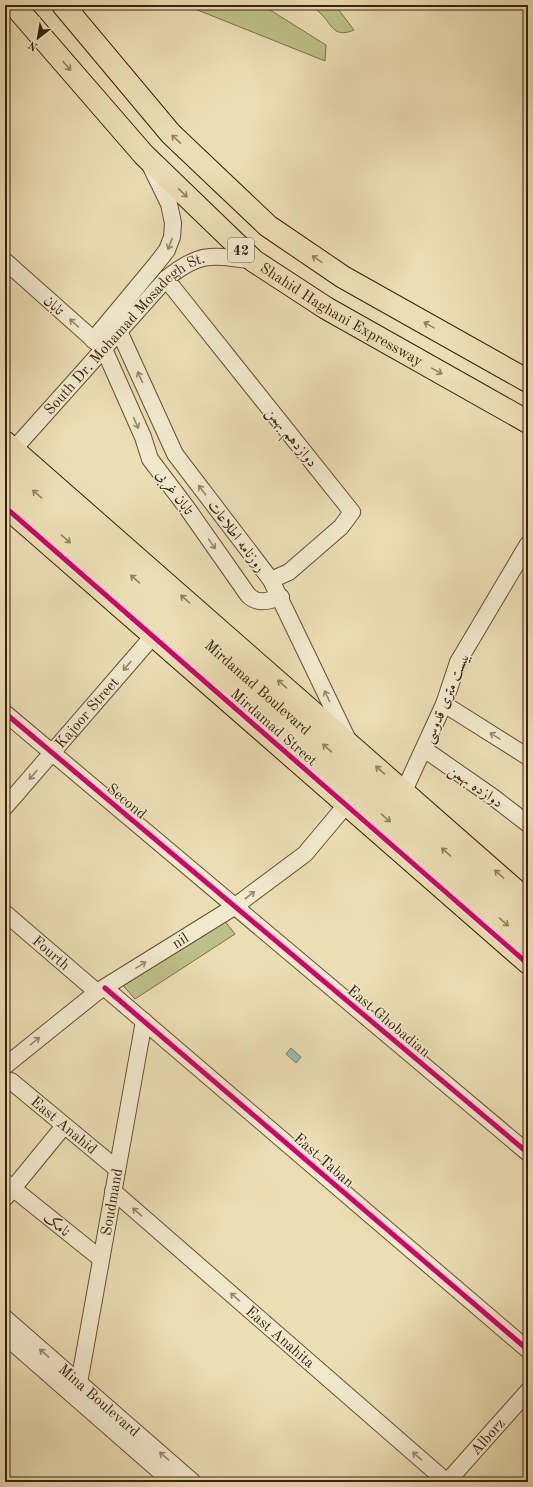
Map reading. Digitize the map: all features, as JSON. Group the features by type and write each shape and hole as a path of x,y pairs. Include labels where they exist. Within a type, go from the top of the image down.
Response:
{"highway":[{"name":"Shahid Haghani Expressway","path":"14,5 144,155 254,261 326,308 528,422"},
{"name":"42","path":"63,5 171,134 268,226 343,277 528,381"}],"main road":[{"path":"8,452 99,523 528,900"},
{"name":"Mirdamad Boulevard","path":"8,452 114,561 528,924"},
{"name":"Mirdamad Boulevard","path":"5,486 528,943"},
{"name":"Mirdamad Street","path":"5,507 528,964"},
{"path":"99,523 114,561"},
{"path":"156,639 231,682"}],"street":[{"path":"98,344 167,250 172,237 173,223 169,204 144,155"},
{"name":"South Dr. Mohamad Mosadegh St.","path":"8,452 98,344 119,331 166,279 180,267 195,259 217,256 254,261"},
{"name":"تابان","path":"5,261 98,344"},
{"name":"دوازدهم بهمن","path":"166,279 352,512 341,527 290,572 271,580"},
{"name":"روزنامه اطلاعات","path":"119,331 175,454 271,580 281,597 350,744"},
{"name":"تابان غربی","path":"98,344 143,437 150,460 187,508 248,595 252,599 262,602 281,597"},
{"name":"بیست متری قدوسی","path":"404,791 444,704 458,662 528,544"},
{"name":"Kajoor Street","path":"5,807 156,639"},
{"path":"444,704 528,757"},
{"name":"Second","path":"5,713 234,907"},
{"name":"دوازده بهمن","path":"424,749 493,797 528,824"},
{"name":"nil","path":"5,1066 101,990 234,907 305,854 346,805"},
{"name":"East Ghobadian","path":"234,907 528,1153"},
{"name":"Fourth","path":"5,913 101,990"},
{"name":"East Taban","path":"101,990 144,1021 528,1350"},
{"name":"Soudmand","path":"79,1383 144,1021"},
{"name":"East Anahid","path":"11,1081 117,1169"},
{"path":"8,1189 64,1126"},
{"name":"نامک","path":"8,1189 101,1259"},
{"name":"East Anahita","path":"113,1191 447,1482"},
{"name":"Mina Boulevard","path":"5,1318 193,1482"},
{"name":"Mina Boulevard","path":"5,1336 172,1482"},
{"name":"Alborz","path":"447,1482 528,1391"}],"green space":[{"path":"185,5 262,5 326,45 325,61"},
{"path":"311,5 335,5 354,30 343,33 338,32"},
{"path":"220,915 235,934 135,999 119,981"}],"water":[{"path":"291,1048 301,1057 296,1063 286,1054"}],"cycle path":[{"path":"5,507 528,964"},
{"path":"5,713 528,1153"},
{"path":"105,988 528,1350"}]}
